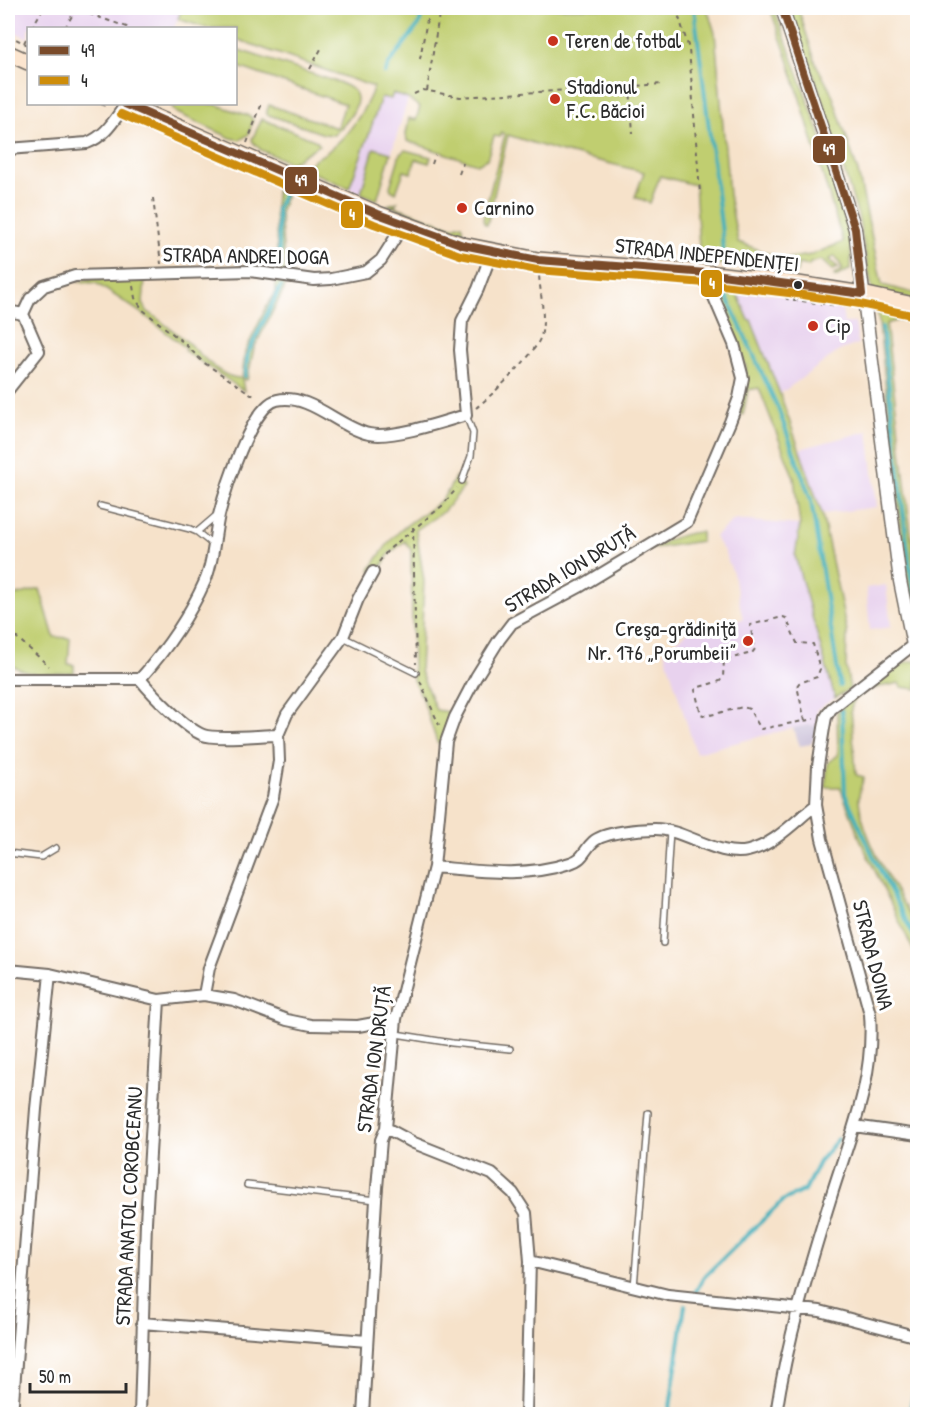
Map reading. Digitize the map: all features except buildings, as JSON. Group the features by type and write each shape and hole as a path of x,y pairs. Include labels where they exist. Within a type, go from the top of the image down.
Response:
{"main road":[{"path":"8,53 27,62"},
{"name":"STRADA INDEPENDENȚEI","path":"127,105 404,224 463,245 538,260 707,273 862,294 918,306"}],"street":[{"path":"782,8 855,229 900,581 915,648 831,709 826,717"},
{"path":"8,149 87,143 102,135 124,105"},
{"name":"STRADA ANDREI DOGA","path":"23,314 30,299 44,286 75,276 250,271 296,279 331,279 366,272 381,260 404,224"},
{"path":"140,679 176,634 206,580 220,513 245,438 257,416 267,405 275,401 290,399 298,401 370,435 396,433 466,415 459,350 462,321 478,289 492,252"},
{"name":"STRADA ION DRUȚĂ","path":"363,1414 381,1140 386,1128 396,1019 434,867 446,742 455,717 476,677 512,623 581,586 687,522 730,422 739,398 742,378 734,344 713,295 707,273"},
{"path":"8,311 23,314 39,351 26,364 8,390"},
{"path":"204,995 209,968 273,797 279,761 278,735 286,714 343,637 358,599 373,572"},
{"path":"8,679 140,679"},
{"path":"140,679 152,694 190,727 204,735 278,735"},
{"name":"STRADA DOINA","path":"776,1414 782,1374 798,1309 870,1067 872,1038 870,1014 822,839 816,805 818,766 826,717"},
{"path":"434,867 504,874 524,873 577,860 583,856 592,842 601,836 656,829 670,831 731,852 747,852 767,844 816,805"},
{"path":"8,970 50,974 159,1000 204,995 234,1000 287,1020 311,1025 358,1026 396,1019"},
{"path":"12,1414 36,1109 50,974"},
{"name":"STRADA ANATOL COROBCEANU","path":"140,1414 146,1222 159,1000"},
{"path":"854,1126 918,1135"},
{"path":"386,1128 414,1143 492,1174 513,1193 526,1213 530,1261 526,1414"},
{"path":"530,1261 668,1295 820,1311 918,1337"},
{"path":"142,1323 367,1341"}],"lane":[{"path":"462,481 471,456 473,433 466,415"},
{"path":"100,506 198,532 213,546"},
{"path":"198,532 220,513"},
{"path":"343,637 416,673"},
{"path":"663,943 670,831"},
{"path":"8,853 41,857 56,848"},
{"path":"396,1034 510,1049"},
{"path":"634,1287 648,1113"},
{"path":"247,1185 376,1200"}],"path":[{"path":"33,27 43,8"},
{"path":"65,27 74,8 127,27"},
{"path":"420,59 429,8"},
{"path":"427,91 440,8"},
{"path":"676,8 689,49 700,193"},
{"path":"8,35 27,44"},
{"path":"24,43 27,37"},
{"path":"310,69 321,49"},
{"path":"414,94 427,91 460,97 664,84"},
{"path":"630,86 633,134"},
{"path":"243,154 262,103"},
{"path":"432,164 435,154"},
{"path":"459,174 462,163"},
{"path":"153,198 162,274"},
{"path":"466,415 488,399 541,337 543,326 538,260"},
{"path":"132,274 135,298 143,310 184,343 203,362 267,405"},
{"path":"373,572 388,550 413,527 442,506 462,481"},
{"path":"413,527 416,673 446,742"},
{"path":"805,721 797,686 799,683 817,677 820,669 813,644 797,643 786,618 783,617 750,625 755,650 752,654 724,660 723,677 720,681 695,690 701,714 706,716 743,706 749,709 761,729 805,721 826,717"},
{"path":"8,630 63,678"}],"shaded area":[{"path":"8,8 182,8 174,27 27,27 27,38 8,29"},
{"path":"375,87 408,99 377,200 341,185"},
{"path":"743,292 777,294 841,304 844,323 855,323 858,344 839,351 780,394 751,321 738,295"},
{"path":"868,431 877,507 822,514 800,449"},
{"name":"Creşa-grădiniţă Nr. 176 „Porumbeii”","path":"734,520 800,525 795,556 835,698 816,710 820,726 808,725 793,728 696,753 664,650 688,632 743,619 733,573 724,551 714,537"},
{"path":"886,585 891,627 870,630 866,588"},
{"path":"808,725 820,726 811,744 800,746 793,728"}],"green space":[{"path":"182,8 707,8 715,33 729,195 738,242 783,259 811,255 843,242 789,62 770,8 774,8 819,131 851,241 851,269 835,277 834,275 843,269 835,256 829,260 839,268 832,270 821,260 810,263 809,266 798,264 797,272 700,262 695,185 660,176 650,203 635,197 644,172 555,150 508,135 487,225 483,219 505,134 501,133 500,137 494,136 487,159 477,164 407,141 409,118 416,120 420,107 393,93 391,99 381,97 349,188 306,168 350,130 361,114 374,87 237,39 237,27 203,27 178,19"},
{"path":"789,8 798,8 816,64 832,94 858,172 882,285 917,294 917,301 872,289 858,216 821,95"},
{"path":"237,49 340,83 353,90 356,95 357,101 352,114 334,135 324,134 266,114 269,105 337,128 345,104 237,66"},
{"path":"172,105 217,105 250,116 253,120 249,134 240,140 175,112"},
{"path":"262,119 317,141 319,145 291,163 261,150 252,139"},
{"path":"374,148 391,153 377,200 361,193"},
{"path":"405,150 431,157 429,163 416,159 411,173 404,171 396,193 390,187 400,154"},
{"path":"277,183 288,189 280,213 285,272 278,272 275,208"},
{"path":"397,202 394,206 452,227 462,224 464,234 388,205"},
{"path":"93,278 145,278 143,303 147,311 185,340 218,370 226,375 242,378 245,352 276,292 276,279 286,281 254,348 247,380 242,379 244,391 185,351 186,348 143,314 96,283 77,282"},
{"path":"715,286 744,288 746,292 738,295 751,320 780,394 822,514 847,632 846,667 850,689 835,698 795,556 800,525 794,478 759,388 748,390 743,415 740,414 746,367"},
{"path":"877,305 917,312 917,321 905,318 886,324 917,584 917,634 907,585"},
{"path":"455,477 464,487 444,511 416,530 424,581 420,671 436,710 450,712 441,744 437,742 422,697 413,680 411,550 405,541 389,554 377,574 370,570 384,548 397,534 444,496"},
{"path":"701,532 701,541 650,549 674,538"},
{"path":"40,589 54,637 70,638 68,664 74,665 74,673 31,673 8,662 13,596"},
{"path":"913,661 917,662 917,689 901,687 899,683 870,690 858,696 851,708 856,775 864,777 859,797 861,815 880,863 914,922 917,923 917,958 862,844 840,787 825,787 828,763 838,755 837,712 862,689 883,674"}],"waterway":[{"path":"385,73 389,64 420,23 422,8"},
{"path":"694,8 722,233 723,260"},
{"path":"280,265 277,209 286,188"},
{"path":"245,376 248,353 281,286"},
{"path":"725,293 778,408 811,500 840,686"},
{"path":"882,327 911,578 918,610"},
{"path":"842,711 845,794 874,858 918,944"},
{"path":"872,1122 918,1129"},
{"path":"695,1293 704,1277 784,1200 805,1190 819,1162 838,1139"},
{"path":"669,1414 685,1305"},
{"path":"909,1414 918,1375"}],"transit line":[{"name":"49","path":"782,8 855,229 862,294"},
{"name":"49","path":"127,105 378,214 463,245 538,260 707,273 862,294"},
{"name":"4","path":"121,114 374,224 460,255 537,270 706,283 797,294 916,316"}],"place":[{"name":"Teren de fotbal","path":"553,41"},
{"name":"Stadionul F.C. Băcioi","path":"555,99"},
{"name":"Carnino","path":"462,208"},
{"name":"Cip","path":"813,326"},
{"name":"Creşa-grădiniţă Nr. 176 „Porumbeii”","path":"748,641"}]}
